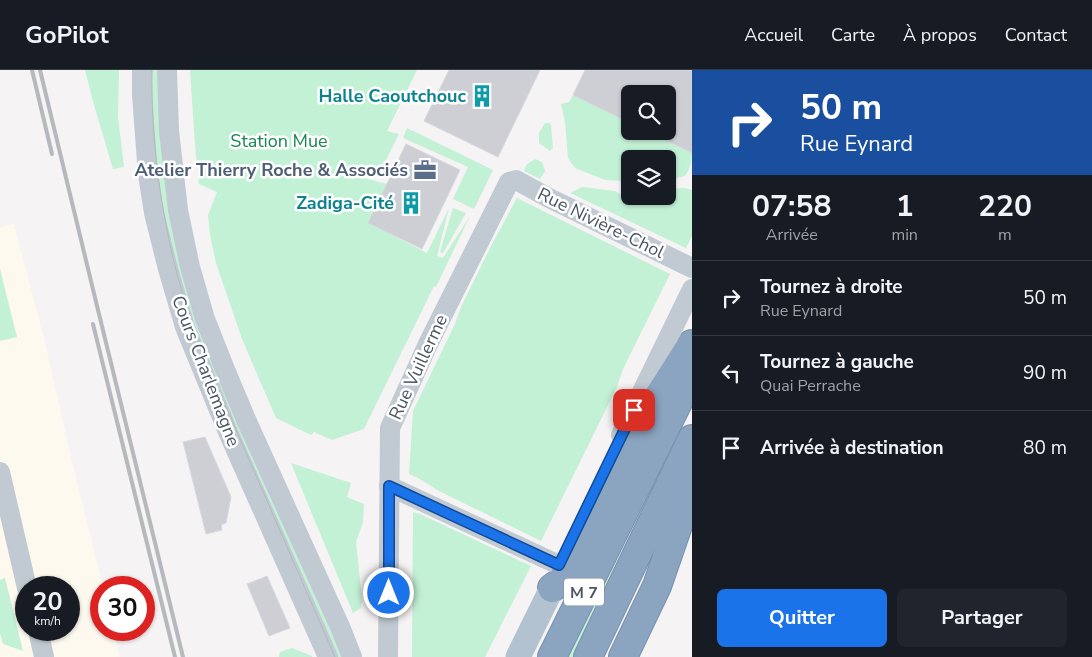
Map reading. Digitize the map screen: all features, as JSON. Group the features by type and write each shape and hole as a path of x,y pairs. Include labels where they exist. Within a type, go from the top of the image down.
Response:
{"highway":[{"path":"556,577 562,581 594,522 645,418 692,344"},
{"name":"M 7","path":"552,657 692,374"},
{"name":"M 7","path":"588,657 692,439"},
{"path":"623,657 656,586 692,485"}],"main road":[{"path":"518,657 556,577"}],"street":[{"name":"Cours Charlemagne","path":"142,70 148,175 154,213 165,260 185,327 228,432 328,657"},
{"name":"Cours Charlemagne","path":"167,70 169,131 178,210 190,267 206,319 248,424 352,657"},
{"name":"Rue Nivière-Chol","path":"509,182 516,180 692,268"},
{"name":"Rue Vuillerme","path":"388,657 390,428 429,342 509,182"},
{"path":"389,486 556,577 692,288"},
{"path":"0,472 24,576"},
{"path":"40,641 44,657"}],"shaded area":[{"path":"14,224 44,338 100,576 90,576 90,641 116,641 120,657 0,657 0,227"}],"green space":[{"path":"85,70 119,70 118,117 124,167 113,169"},
{"path":"146,70 163,70 178,230 344,657 333,657 204,363 161,211"},
{"name":"Station Mue","path":"190,70 417,70 387,131 399,134 379,174 347,168 345,173 387,184 368,223 427,253 449,208 437,256 443,258 470,216 364,429 332,440 314,432 311,435 276,418 242,339 216,263 208,215 217,192 199,184"},
{"path":"573,95 621,119 621,140 665,140 692,153 692,159 685,176 676,178 676,150 621,150 621,181 605,180 575,168 568,158 565,122 561,104 569,102"},
{"path":"545,123 550,123 551,125 553,148 550,151 539,143 539,133"},
{"path":"407,128 493,170 474,209 453,199 468,167 403,138"},
{"path":"535,159 542,162 545,171 540,179 524,171 527,164"},
{"path":"582,187 615,191 621,195 621,205 676,205 676,188 692,190 692,236 686,248 570,193"},
{"path":"517,198 670,274 541,541 439,491 409,474 413,411 455,324 461,307"},
{"path":"453,208 466,213 443,253 440,252"},
{"path":"0,269 17,337 0,341"},
{"path":"291,463 351,483 347,497 364,504 363,522 356,542 362,599 361,608 353,613"},
{"path":"650,495 573,657 567,657 615,560 617,560"},
{"path":"413,512 531,566 485,657 412,657"},
{"path":"5,578 15,619 15,641 21,641 23,651 3,644 0,633 0,580"},
{"path":"292,648 312,657 279,657 280,652"}],"building":[{"name":"Halle Caoutchouc","path":"449,70 540,70 498,157 424,121"},
{"path":"585,70 692,70 692,153 665,140 676,140 676,85 621,85 621,119 573,95"},
{"name":"Zadiga-Cité","path":"406,144 460,170 422,249 368,223"},
{"path":"205,437 231,497 226,523 221,525 222,530 206,534 183,442"},
{"path":"267,576 290,628 269,636 247,584"}],"tram line":[{"path":"152,70 153,119 160,191 174,262 190,317 210,370 335,657"}],"railway":[{"path":"32,70 52,154"},
{"path":"40,70 183,657"},
{"path":"93,324 175,657"}],"place":[{"name":"Halle Caoutchouc","path":"482,96"},
{"name":"Atelier Thierry Roche & Associés","path":"425,170"},
{"name":"Zadiga-Cité","path":"411,203"}],"route":[{"path":"389,593 389,486 559,565 634,410"}]}
